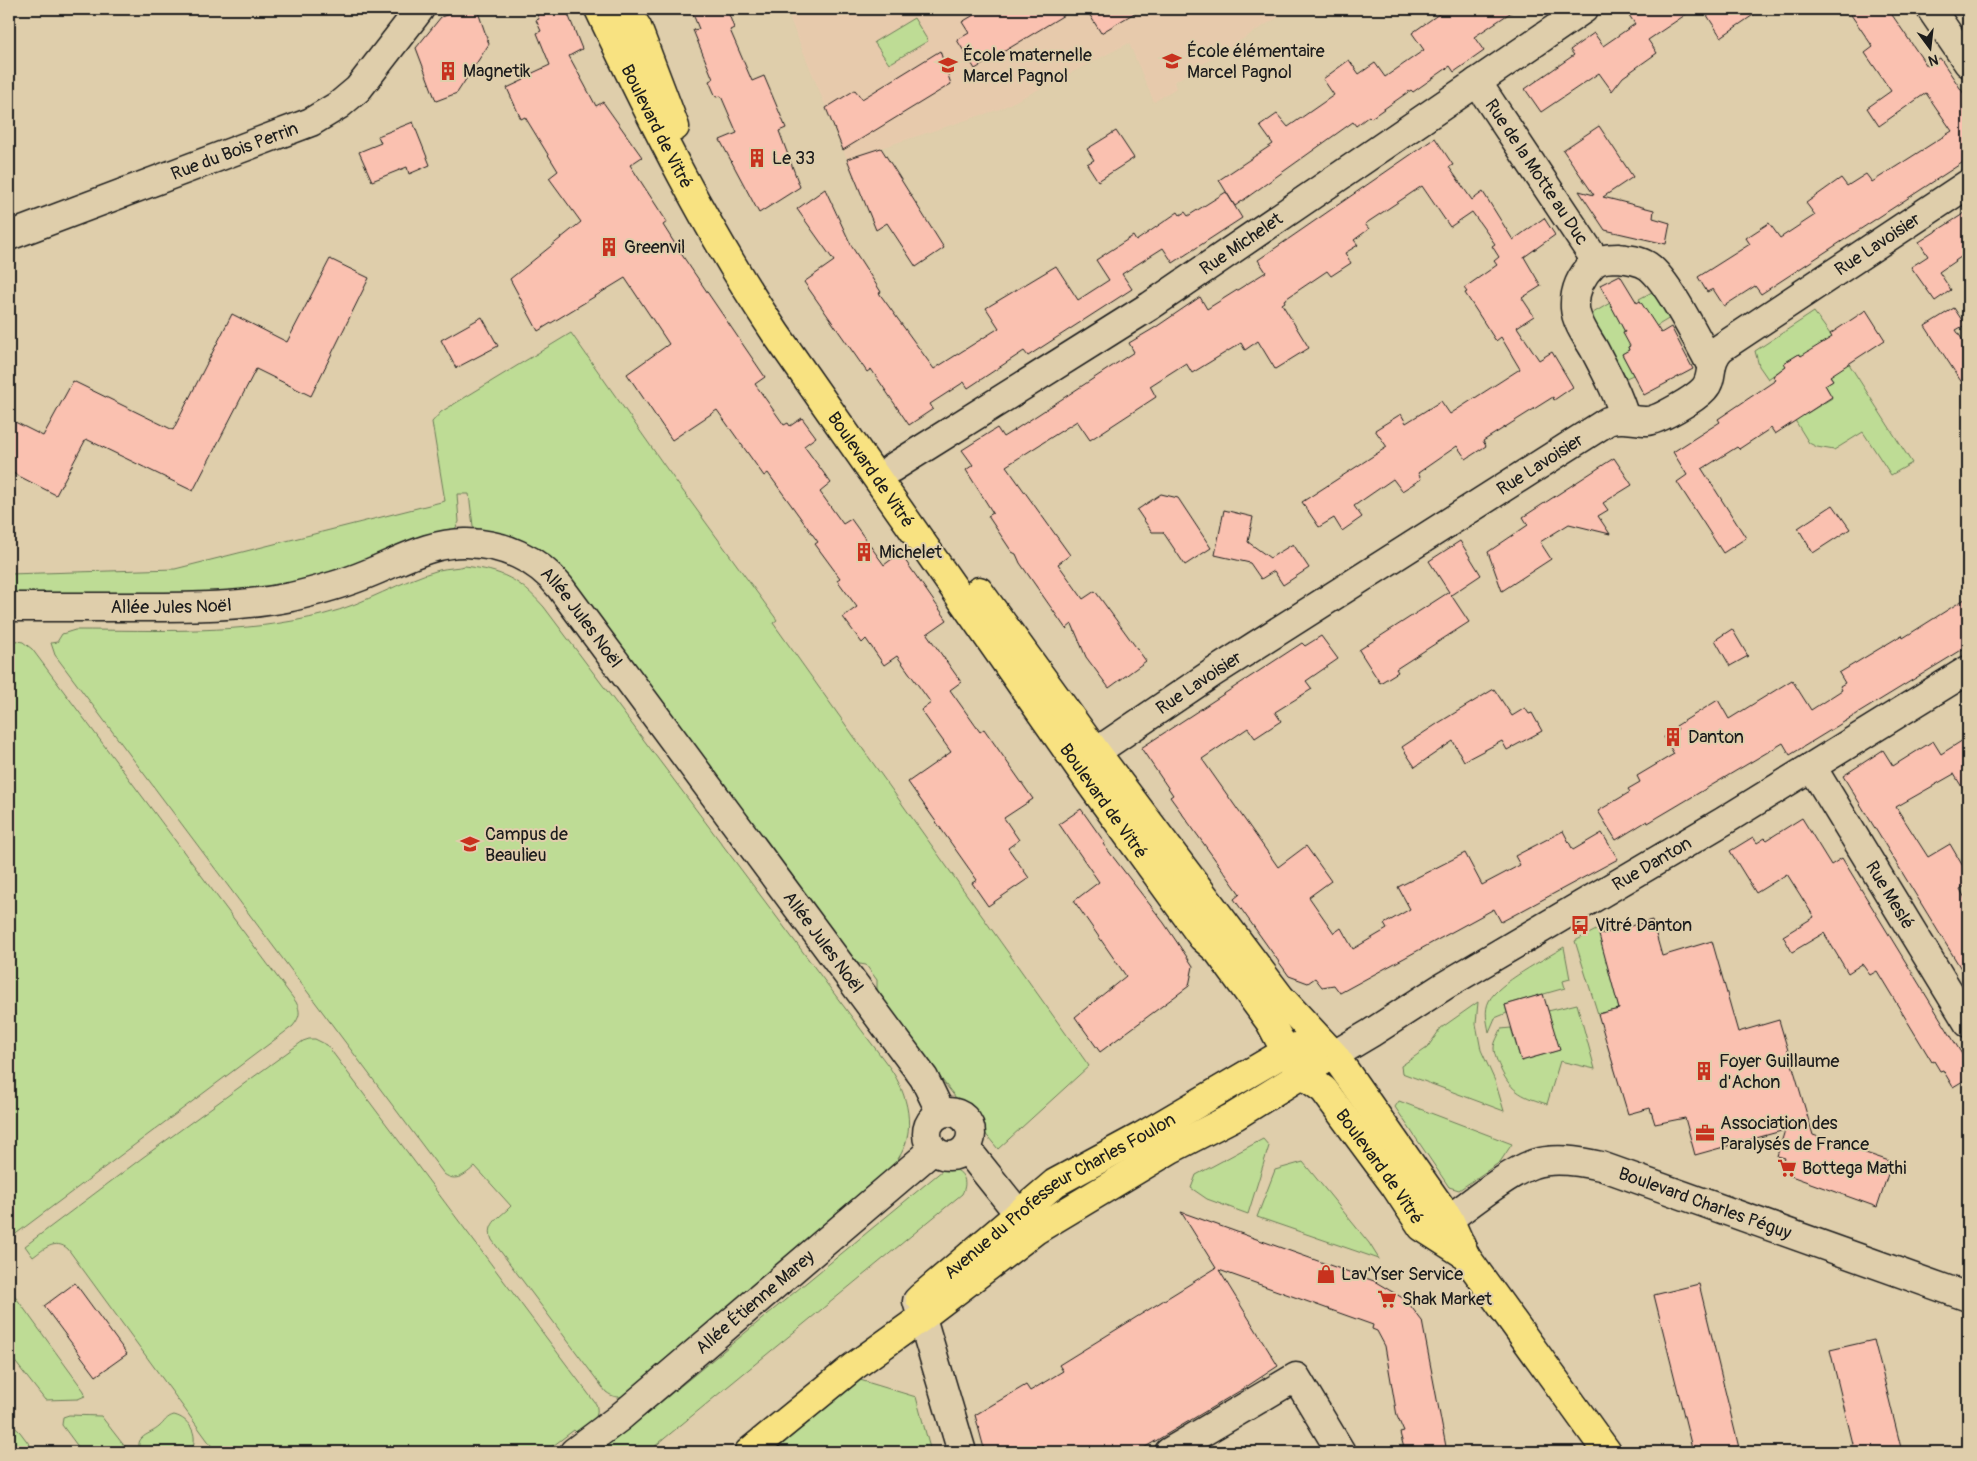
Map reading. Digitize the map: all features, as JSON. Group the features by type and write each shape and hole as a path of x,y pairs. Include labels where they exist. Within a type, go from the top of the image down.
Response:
{"main road":[{"name":"Boulevard de Vitré","path":"599,9 664,144 713,234 754,301 1093,787 1202,937 1218,950 1270,1022 1302,1074 1324,1090 1395,1186 1422,1227 1464,1254"},
{"name":"Boulevard de Vitré","path":"626,9 636,27 664,102 681,140 741,249 796,336 1096,752 1284,1002 1327,1047 1449,1219 1464,1254 1607,1452"},
{"path":"1287,1051 1327,1047"},
{"path":"1302,1074 1327,1047"},
{"name":"Avenue du Professeur Charles Foulon","path":"1027,1221 1055,1183 1126,1145 1287,1051"},
{"name":"Avenue du Professeur Charles Foulon","path":"749,1452 853,1367 875,1337 919,1310 1027,1221 1171,1150 1235,1116 1302,1074"}],"street":[{"name":"Rue du Bois Perrin","path":"9,236 311,122 339,105 358,89 420,9"},
{"name":"Rue Michelet","path":"892,468 1150,306 1584,9"},
{"path":"1931,9 1968,63"},
{"name":"Rue de la Motte au Duc","path":"1477,82 1596,261"},
{"name":"Rue Lavoisier","path":"1096,752 1214,672 1602,425 1616,418 1650,421 1698,396 1706,388 1714,355 1722,348 1968,184"},
{"name":"Rue de la Motte au Duc","path":"1625,418 1616,391 1575,311 1575,297 1578,285 1596,261 1612,258 1632,260 1647,265 1661,278 1711,365"},
{"name":"Allée Jules Noël","path":"9,607 190,607 264,602 347,582 418,552 451,544 486,545 506,549 532,562 560,587 924,1078 941,1113"},
{"name":"Rue Danton","path":"1327,1047 1371,1034 1444,986 1669,854 1968,670"},
{"name":"Rue Meslé","path":"1812,766 1968,1023"},
{"path":"941,1113 955,1113 962,1116 967,1121 971,1135 966,1148 960,1153 946,1156 933,1150 929,1144 927,1130 930,1122 941,1113"},
{"path":"966,1148 1027,1221"},
{"name":"Allée Étienne Marey","path":"574,1452 619,1418 933,1150"},
{"name":"Boulevard Charles Péguy","path":"1449,1219 1520,1169 1534,1164 1565,1160 1584,1162 1601,1166 1968,1297"},
{"path":"919,1310 940,1373 962,1452"},
{"path":"1169,1452 1296,1377 1341,1452"}],"shaded area":[{"name":"École maternelle Marcel Pagnol","path":"786,9 1291,9 1174,82 1176,88 1154,102 1129,43 1000,109 847,159"}],"green space":[{"path":"914,18 928,41 889,64 874,42"},
{"path":"1652,292 1655,293 1670,318 1655,327 1639,299"},
{"path":"1610,303 1625,332 1623,333 1624,335 1633,345 1628,347 1629,350 1622,354 1633,375 1626,378 1593,319 1593,313"},
{"path":"1814,312 1912,463 1891,475 1863,432 1834,450 1817,447 1809,443 1780,396 1789,391 1806,414 1832,398 1825,385 1833,380 1825,367 1799,354 1785,363 1786,366 1768,379 1759,366 1755,351"},
{"path":"571,333 777,620 773,623 1089,1066 998,1149 959,1102 877,995 877,980 866,965 854,963 525,543 505,535 479,530 473,526 469,494 457,494 459,522 455,529 420,537 356,564 319,577 261,588 207,593 9,593 9,574 175,569 445,501 432,422 441,412"},
{"path":"465,566 490,571 509,578 526,589 544,607 890,1068 902,1089 908,1113 909,1125 904,1148 896,1162 877,1182 623,1397 615,1397 606,1392 492,1240 490,1234 492,1225 511,1206 475,1166 460,1177 452,1178 444,1174 55,655 51,643 57,642 62,634 75,630 201,630 294,621 340,610 410,580 439,570"},
{"path":"9,641 23,642 32,649 296,1002 299,1012 293,1026 9,1239"},
{"path":"1598,929 1619,1009 1598,1014 1575,941"},
{"path":"1564,947 1570,979 1563,981 1565,988 1505,1005 1507,1013 1495,1018 1489,1032 1486,1016 1489,1001 1494,994 1512,979"},
{"path":"1478,1002 1476,1024 1481,1050 1495,1081 1504,1111 1402,1073 1401,1066 1427,1048 1441,1028"},
{"path":"1577,1004 1595,1069 1560,1061 1547,1104 1532,1099 1514,1089 1505,1078 1495,1056 1494,1046 1501,1029 1511,1028 1521,1061 1559,1050 1548,1011"},
{"path":"315,1039 327,1045 596,1404 597,1414 595,1418 579,1435 574,1430 545,1452 216,1452 68,1249 59,1244 54,1245 45,1248 33,1257 25,1246 142,1158 303,1041"},
{"path":"1399,1101 1512,1144 1500,1162 1459,1190 1449,1187 1395,1107"},
{"path":"1263,1139 1269,1146 1248,1214 1207,1199 1191,1188 1196,1175"},
{"path":"1303,1162 1369,1243 1379,1259 1257,1217 1275,1170"},
{"path":"948,1168 958,1171 963,1176 965,1185 962,1194 648,1452 597,1452 626,1431 943,1170"},
{"path":"9,1288 84,1391 85,1396 78,1399 45,1400 9,1354"},
{"path":"860,1380 916,1397 931,1452 773,1452"},
{"path":"69,1415 101,1416 129,1452 82,1452 62,1425 63,1417"},
{"path":"174,1415 185,1420 192,1430 194,1441 190,1452 141,1452 139,1442 141,1439"},
{"path":"9,1422 20,1432 35,1452 9,1452"}],"building":[{"name":"Magnetik","path":"463,9 477,9 489,44 457,93 436,101 416,48 441,17"},
{"path":"535,9 566,9 582,49 569,56 596,106 603,102 642,157 630,165 667,222 663,225 684,258 765,377 755,384 784,425 788,423 790,426 802,418 816,437 804,446 831,483 820,492 843,524 851,519 884,565 900,553 947,620 927,634 961,682 950,690 980,732 984,729 1033,799 1004,818 1019,840 1008,848 1029,878 988,906 972,883 977,880 908,782 951,752 921,710 931,703 897,656 884,665 866,639 862,643 843,617 857,607 837,580 840,578 815,544 818,542 768,473 764,476 717,410 672,440 627,374 669,344 625,278 538,331 510,279 581,222 549,178 558,171 525,117 521,119 507,88 524,80 524,77 550,65 537,33 541,31 536,20 539,19"},
{"path":"691,9 727,9 734,28 730,30 752,81 764,76 786,128 779,131 800,187 759,213 720,140 737,133 721,96 716,97 709,81 713,79 693,30 699,29"},
{"path":"984,9 1074,9 975,69 957,40 969,33 962,22"},
{"path":"1086,9 1141,9 1101,33"},
{"path":"1446,9 1516,9 1474,37 1484,51 1454,72 1450,66 1371,118 1369,116 1356,126 1353,122 1235,206 1219,180 1273,144 1260,126 1277,114 1288,127 1334,95 1323,79 1349,60 1359,74 1375,63 1385,77 1424,50 1412,33"},
{"path":"1625,9 1694,9 1648,40 1657,53 1623,77 1612,91 1599,73 1541,112 1525,89 1574,55 1570,50 1594,33 1603,46 1635,24"},
{"path":"1703,9 1762,9 1721,37"},
{"path":"1847,9 1888,9 1927,66 1940,58 1968,100 1968,159 1761,294 1755,286 1724,306 1713,289 1707,292 1698,277 1750,244 1746,238 1769,223 1780,238 1815,215 1806,203 1841,178 1847,186 1866,174 1872,182 1952,131 1926,93 1879,126 1867,108 1891,91 1865,53 1873,47"},
{"path":"940,51 951,84 843,150 826,108 855,90 862,99"},
{"path":"413,122 430,165 409,174 407,167 372,181 359,152 381,143 378,136"},
{"path":"1599,126 1633,177 1603,197 1654,210 1653,218 1670,223 1666,244 1605,230 1579,191 1594,195 1563,150"},
{"path":"1116,131 1134,158 1098,181 1087,164 1094,160 1087,149"},
{"path":"1435,138 1453,165 1449,167 1472,200 1483,192 1513,240 1544,218 1555,235 1524,257 1541,286 1522,298 1534,316 1517,327 1539,360 1552,352 1573,387 1554,400 1553,397 1483,441 1486,446 1466,459 1457,446 1418,473 1421,479 1402,491 1393,479 1354,506 1362,517 1342,531 1334,518 1319,527 1302,502 1387,447 1375,430 1401,414 1406,423 1441,401 1450,414 1520,369 1501,337 1496,341 1465,293 1467,292 1464,288 1497,265 1494,261 1499,257 1492,246 1495,244 1472,212 1450,227 1422,186 1365,224 1369,229 1354,240 1358,245 1345,253 1351,263 1331,276 1327,271 1284,300 1285,302 1282,304 1309,348 1275,369 1258,341 1245,350 1241,343 1192,373 1186,363 1150,386 1156,397 1090,440 1077,421 1006,466 1070,555 1058,564 1083,599 1095,591 1146,661 1109,688 1086,657 1072,624 1066,629 988,516 993,513 966,470 973,465 962,450 997,428 1003,437 1016,429 1134,352 1129,343 1200,297 1207,309 1266,272 1258,260"},
{"path":"881,148 944,248 916,267 887,223 876,230 847,159"},
{"path":"825,189 852,247 881,292 879,293 934,369 999,328 986,308 1056,266 1078,300 1109,280 1096,260 1133,236 1136,241 1178,212 1180,215 1185,212 1188,216 1226,192 1242,218 1173,263 1163,248 1122,274 1132,289 1028,356 1024,351 968,388 964,382 930,404 933,409 909,425 871,369 867,372 804,282 834,261 797,209"},
{"path":"1968,211 1968,252 1939,272 1951,290 1935,301 1911,267 1928,256 1919,242"},
{"path":"330,259 369,278 311,396 256,369 193,491 86,439 56,495 9,471 9,419 43,436 73,381 173,430 232,314 287,342"},
{"path":"1620,275 1637,303 1640,301 1661,333 1671,327 1693,369 1644,395 1622,354 1629,350 1628,347 1630,346 1623,333 1625,332 1600,285"},
{"path":"1954,308 1965,325 1956,330 1968,348 1968,392 1925,326"},
{"path":"1866,310 1885,340 1830,376 1833,380 1825,385 1832,397 1775,434 1771,428 1739,449 1737,447 1702,469 1746,538 1723,553 1677,482 1687,475 1673,452 1720,422 1718,419 1776,380 1773,376 1786,366 1784,363 1799,354 1801,356 1832,337 1830,334"},
{"path":"482,317 498,346 456,368 441,340"},
{"path":"1614,458 1632,485 1603,503 1608,510 1598,516 1610,534 1569,524 1540,542 1551,559 1502,591 1488,552 1528,525 1523,517"},
{"path":"1161,494 1178,498 1211,548 1185,565 1163,532 1152,532 1137,510"},
{"path":"1833,505 1850,529 1813,553 1798,528"},
{"path":"1224,510 1253,517 1248,542 1270,558 1293,544 1309,568 1283,585 1274,571 1261,579 1250,563 1215,555"},
{"path":"1460,541 1481,575 1451,595 1469,622 1396,669 1398,672 1380,683 1359,650 1449,592 1429,561"},
{"path":"1968,597 1968,646 1790,755 1783,743 1616,840 1598,811 1630,792 1628,789 1640,782 1637,776 1674,754 1664,737 1678,729 1676,726 1718,700 1729,719 1792,680 1811,710 1842,690 1840,686 1845,683 1839,673 1902,635 1903,638"},
{"path":"1732,629 1748,656 1730,666 1715,640"},
{"path":"1321,636 1338,659 1306,681 1312,689 1275,712 1281,721 1255,738 1248,728 1202,759 1278,867 1306,846 1331,881 1309,897 1334,933 1341,928 1353,949 1387,929 1384,924 1410,909 1398,887 1465,853 1482,885 1520,865 1515,856 1563,831 1573,850 1602,833 1618,859 1501,922 1494,909 1340,993 1334,985 1322,987 1315,978 1308,983 1289,976 1234,899 1240,894 1170,797 1173,795 1141,748 1302,643 1305,646"},
{"path":"1494,689 1512,716 1525,708 1529,714 1532,713 1542,731 1507,750 1502,741 1464,761 1453,741 1415,767 1402,747"},
{"path":"1968,737 1968,797 1954,774 1896,807 1928,857 1950,844 1968,875 1968,884 1960,889 1968,904 1968,980 1843,776 1883,750 1893,766 1933,741 1941,754"},
{"path":"1081,809 1105,843 1103,844 1164,923 1193,966 1189,986 1100,1052 1075,1017 1126,976 1074,901 1099,882 1059,824"},
{"path":"1802,818 1831,865 1842,858 1968,1064 1968,1078 1953,1087 1943,1070 1940,1071 1934,1061 1932,1062 1877,971 1870,975 1862,964 1848,973 1824,933 1792,952 1783,936 1814,917 1787,874 1756,893 1730,851 1753,837 1757,843 1765,838 1767,840"},
{"name":"Foyer Guillaume d'Achon","path":"1652,920 1662,956 1712,941 1738,1032 1779,1020 1813,1135 1892,1162 1877,1207 1780,1172 1785,1158 1777,1156 1785,1130 1695,1155 1685,1118 1655,1124 1650,1108 1628,1114 1598,1014 1619,1009 1599,935"},
{"path":"1543,994 1560,1050 1521,1061 1505,1005"},
{"path":"1181,1212 1374,1281 1406,1300 1422,1321 1447,1452 1405,1452 1400,1433 1404,1432 1397,1416 1385,1346 1377,1331 1372,1329 1373,1325 1219,1270 1278,1366 1137,1452 985,1452 975,1415 1026,1385 1030,1391 1063,1371 1059,1365 1216,1268"},
{"path":"75,1283 127,1354 96,1376 44,1306"},
{"path":"1699,1284 1740,1452 1693,1452 1654,1295"},
{"path":"1874,1340 1902,1452 1855,1452 1830,1350"}],"place":[{"name":"École élémentaire Marcel Pagnol","path":"1172,61"},
{"name":"École maternelle Marcel Pagnol","path":"948,65"},
{"name":"Magnetik","path":"448,71"},
{"name":"Le 33","path":"757,158"},
{"name":"Greenvil","path":"609,247"},
{"name":"Michelet","path":"864,552"},
{"name":"Danton","path":"1673,737"},
{"name":"Campus de Beaulieu","path":"470,844"},
{"name":"Vitré Danton","path":"1580,925"},
{"name":"Foyer Guillaume d'Achon","path":"1704,1071"},
{"name":"Association des Paralysés de France","path":"1705,1133"},
{"name":"Bottega Mathi","path":"1787,1168"},
{"name":"Lav'Yser Service","path":"1326,1274"},
{"name":"Shak Market","path":"1387,1299"}]}
